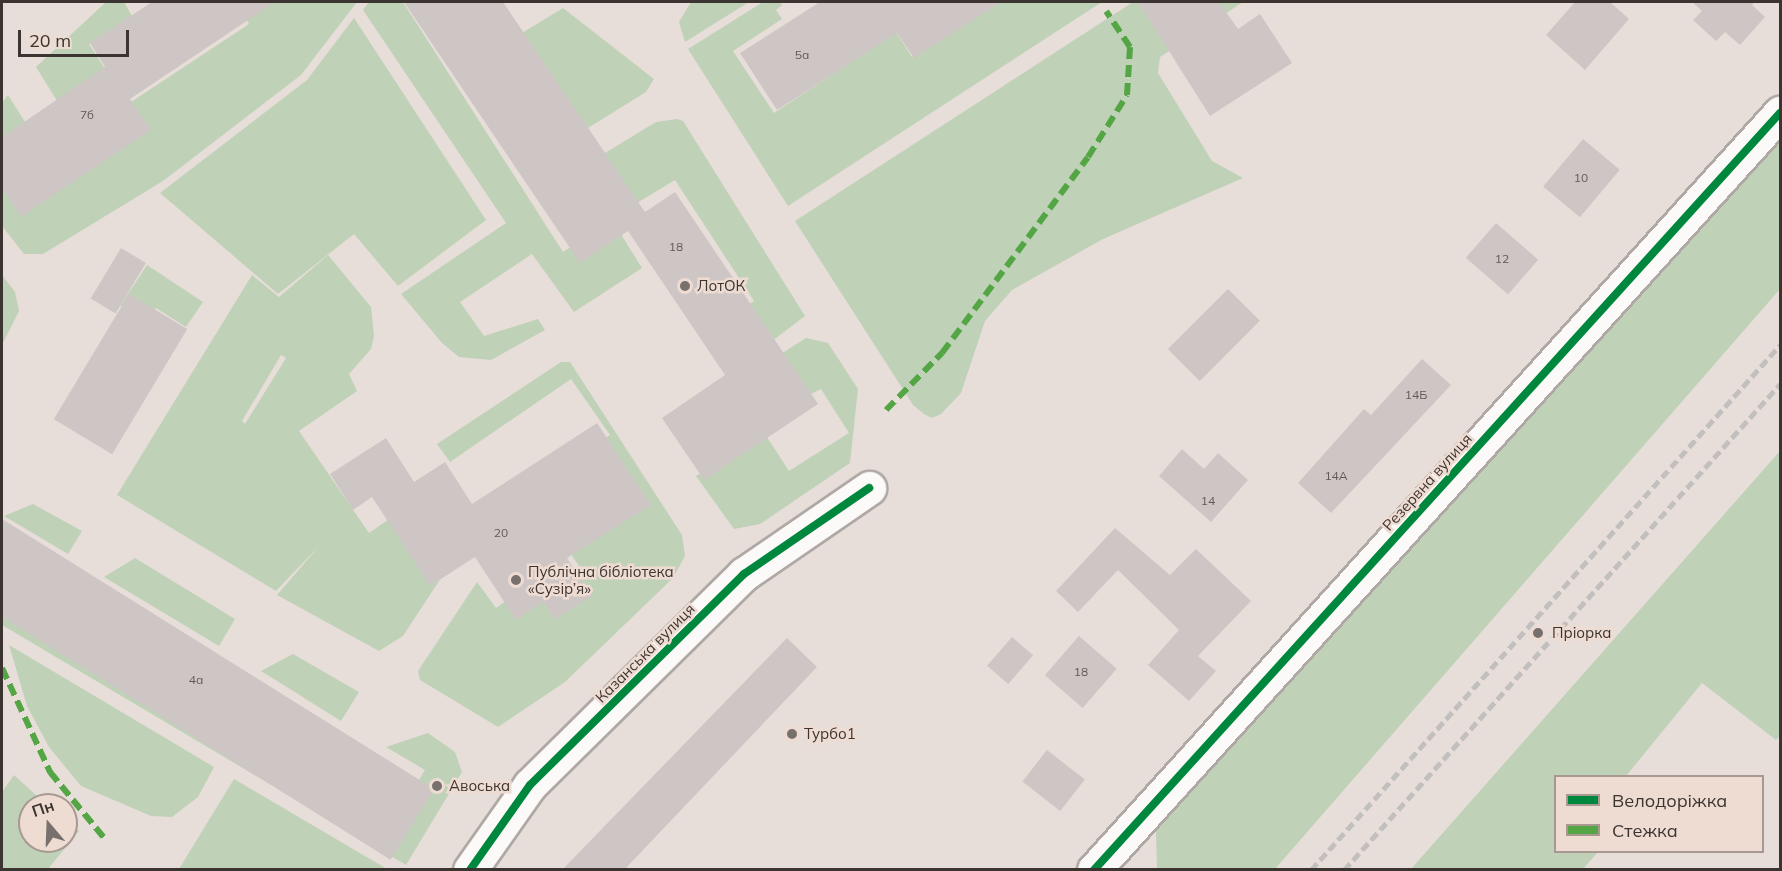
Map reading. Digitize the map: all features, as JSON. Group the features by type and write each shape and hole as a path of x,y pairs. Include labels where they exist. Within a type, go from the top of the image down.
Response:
{"street":[{"name":"Резервна вулиця","path":"1095,870 1780,113"},
{"name":"Казанська вулиця","path":"470,870 530,785 744,574 869,488"}],"green space":[{"path":"106,2 124,2 132,16 89,44 107,72 59,104 36,67"},
{"path":"235,2 357,2 301,75 163,181 43,254 24,254 2,226 2,180 23,213 128,104 249,24"},
{"path":"369,2 403,2 563,252 612,220 642,268 574,312 532,254 460,302 484,336 538,319 545,330 491,360 459,357 442,343 401,294 506,223 363,10"},
{"path":"691,2 749,2 685,42 679,22"},
{"path":"763,2 780,2 782,5 776,10 782,19 733,51 774,113 896,32 912,57 1000,2 1102,2 788,206 688,49"},
{"path":"1133,2 1243,2 1160,57 1158,73 1212,161 1243,178 1103,239 1012,290 985,321 961,393 941,414 932,418 913,405 795,221"},
{"path":"563,8 654,79 646,92 583,131 522,33"},
{"path":"354,18 486,220 398,286 354,234 278,294 160,193 307,80"},
{"path":"8,95 27,125 2,142 2,103"},
{"path":"677,119 683,121 805,316 772,341 748,305 754,301 675,180 632,206 600,156 656,122"},
{"path":"1780,134 1780,289 1275,869 1157,869 1156,831"},
{"path":"328,255 371,307 374,336 371,349 349,374 357,391 299,431 369,533 421,497 458,552 403,636 379,651 277,595 320,545 276,591 117,495 252,275 279,297","holes":["281,355 286,358 245,424 242,421"]},
{"path":"147,265 203,302 186,327 156,308 146,323 120,306"},
{"path":"2,275 15,292 19,311 2,345"},
{"path":"806,338 828,343 858,389 850,463 760,524 734,529 696,476 723,461 759,425 789,471 849,433 821,389 807,396 781,354"},
{"path":"561,362 570,362 682,535 685,556 673,578 565,682 498,727 420,680 418,671 477,582 496,608 523,588 533,601 581,569 528,491 610,435 571,379 450,462 437,444"},
{"path":"1780,451 1780,736 1776,740 1702,683 1627,775 1554,775 1554,853 1597,853 1583,869 1411,869"},
{"path":"33,504 82,531 68,554 4,516"},
{"path":"135,558 235,619 219,646 104,577"},
{"path":"2,599 387,832 425,770 386,747 428,733 455,752 462,772 406,865 2,625"},
{"path":"9,645 214,767 198,797 172,817 151,816 81,786 49,747 27,706"},
{"path":"293,654 359,692 341,721 261,671"},
{"path":"14,775 34,793 18,793 18,853 61,853 48,869 2,869 2,792"},
{"path":"234,779 387,869 179,869"}],"building":[{"path":"152,2 275,2 130,99 151,130 21,217 2,188 2,137 105,67 90,43"},
{"path":"404,2 503,2 645,212 675,192 818,404 704,480 662,418 725,375 628,231 580,263"},
{"path":"820,2 1001,2 914,58 897,33 777,110 740,53"},
{"path":"1138,2 1219,2 1238,29 1260,14 1292,63 1210,116"},
{"path":"1575,2 1610,2 1629,19 1585,70 1546,35"},
{"path":"1692,2 1755,2 1752,5 1765,17 1740,45 1725,32 1716,41 1693,20 1702,11"},
{"path":"1583,139 1620,170 1580,217 1543,186"},
{"path":"1496,223 1538,260 1508,294 1466,258"},
{"path":"121,248 146,263 115,314 91,299"},
{"path":"1228,289 1260,321 1200,381 1168,349"},
{"path":"129,294 187,329 112,454 54,419"},
{"path":"1422,359 1451,385 1331,513 1298,483 1364,409 1371,415"},
{"path":"597,423 651,505 567,558 592,596 555,619 543,602 516,620 475,557 430,586 372,497 353,510 330,474 386,438 414,482 445,462 472,504"},
{"path":"1182,449 1204,469 1218,453 1248,480 1211,522 1159,476"},
{"path":"2,519 435,789 391,860 2,617"},
{"path":"1115,528 1170,575 1196,549 1251,601 1198,656 1216,671 1189,701 1148,665 1179,630 1118,570 1078,612 1056,591"},
{"path":"1079,636 1117,669 1083,708 1045,675"},
{"path":"1012,637 1033,655 1008,684 987,666"},
{"path":"787,638 817,667 624,870 562,870"},
{"path":"1047,750 1085,780 1060,811 1022,782"}],"railway":[{"path":"1311,870 1780,345"},
{"path":"1344,870 1780,384"}],"marked path":[{"path":"886,410 942,353 1088,157 1127,95 1130,47 1106,11"},
{"path":"2,668 50,772 105,839"}],"cycle path":[{"path":"1094,870 1780,113"},
{"path":"470,870 530,785 744,574 869,488"}],"place":[{"name":"ЛотОК","path":"685,286"},
{"name":"Публічна бібліотека «Сузір’я»","path":"516,580"},
{"name":"Пріорка","path":"1538,633"},
{"name":"Турбо1","path":"792,734"},
{"name":"Авоська","path":"437,786"}]}
